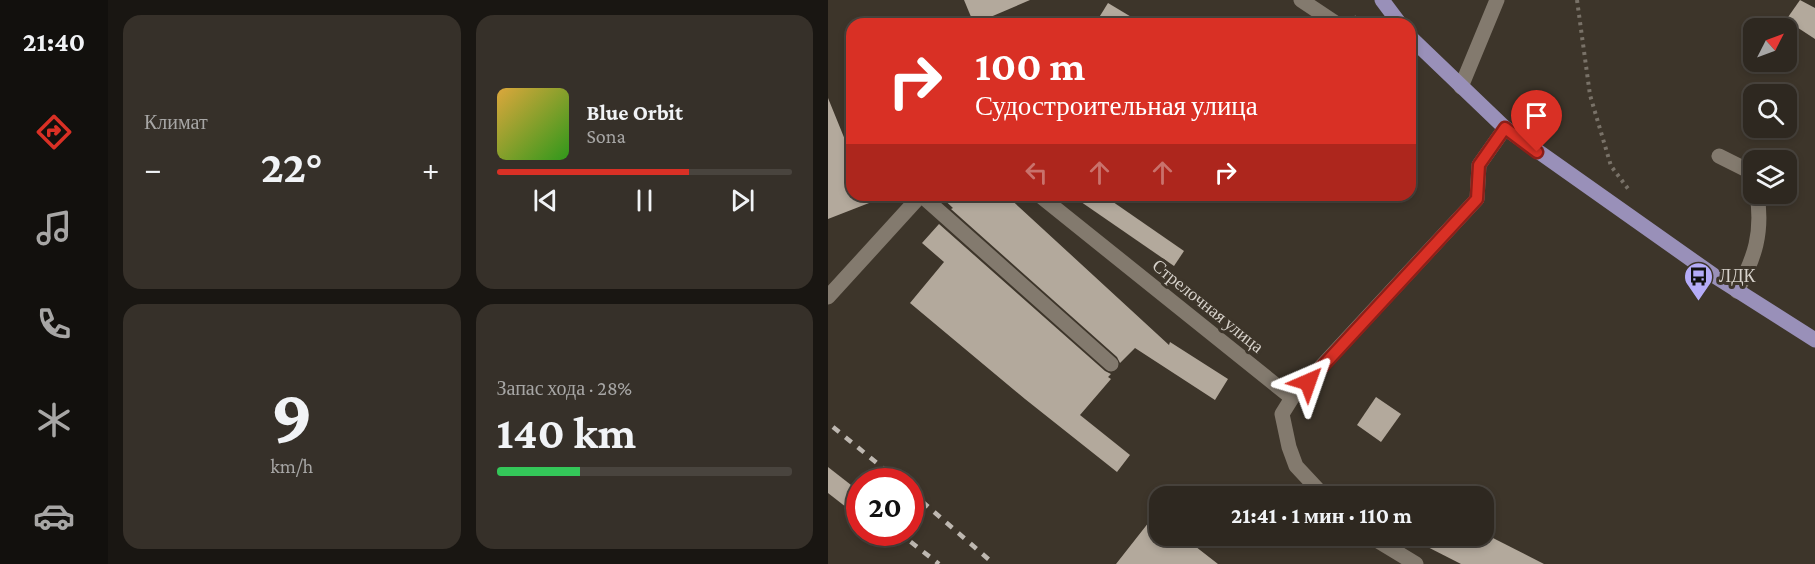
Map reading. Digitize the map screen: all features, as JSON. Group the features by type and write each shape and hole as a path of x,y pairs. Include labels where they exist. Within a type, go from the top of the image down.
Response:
{"main road":[{"path":"1382,0 1396,18"},
{"path":"1416,43 1505,128 1737,291 1815,340"}],"street":[{"path":"1300,0 1316,18"},
{"path":"1461,87 1497,0"},
{"path":"1315,486 1296,466 1289,447 1282,414 1292,398 1477,199 1479,165 1505,128"},
{"path":"1719,156 1743,168"},
{"path":"828,297 916,201"},
{"path":"928,201 1111,363"},
{"name":"Стрелочная улица","path":"1046,201 1292,398"},
{"path":"1737,291 1756,250 1759,204"},
{"path":"1386,546 1416,564"}],"path":[{"path":"1577,0 1590,95 1611,166 1625,188 1634,195"}],"building":[{"path":"964,0 1030,0 988,18 972,18"},
{"path":"1800,0 1815,8 1815,39 1797,27 1797,18 1787,18"},
{"path":"1108,3 1133,18 1099,18"},
{"path":"828,98 846,142 846,201 874,201 828,219"},
{"path":"945,201 1013,201 1169,345 1170,342 1228,379 1215,400 1135,348 1120,363 1117,357 951,209 953,208"},
{"path":"1080,201 1112,201 1184,251 1174,266"},
{"path":"939,224 1111,374 1108,377 1111,379 1080,415 1130,455 1117,472 910,303 944,262 922,243"},
{"path":"1376,397 1401,414 1381,442 1357,425"},
{"path":"828,467 846,481 846,507 828,493"},
{"path":"1149,522 1149,546 1195,546 1218,564 1116,564"},
{"path":"1494,539 1544,564 1461,564 1426,546 1494,546"}],"railway":[{"path":"833,427 883,468"},
{"path":"924,503 994,564"},
{"path":"916,546 939,564"}],"place":[{"name":"ЛДК","path":"1698,302"}],"route":[{"path":"1308,382 1477,199 1479,165 1505,128 1537,152"}]}
